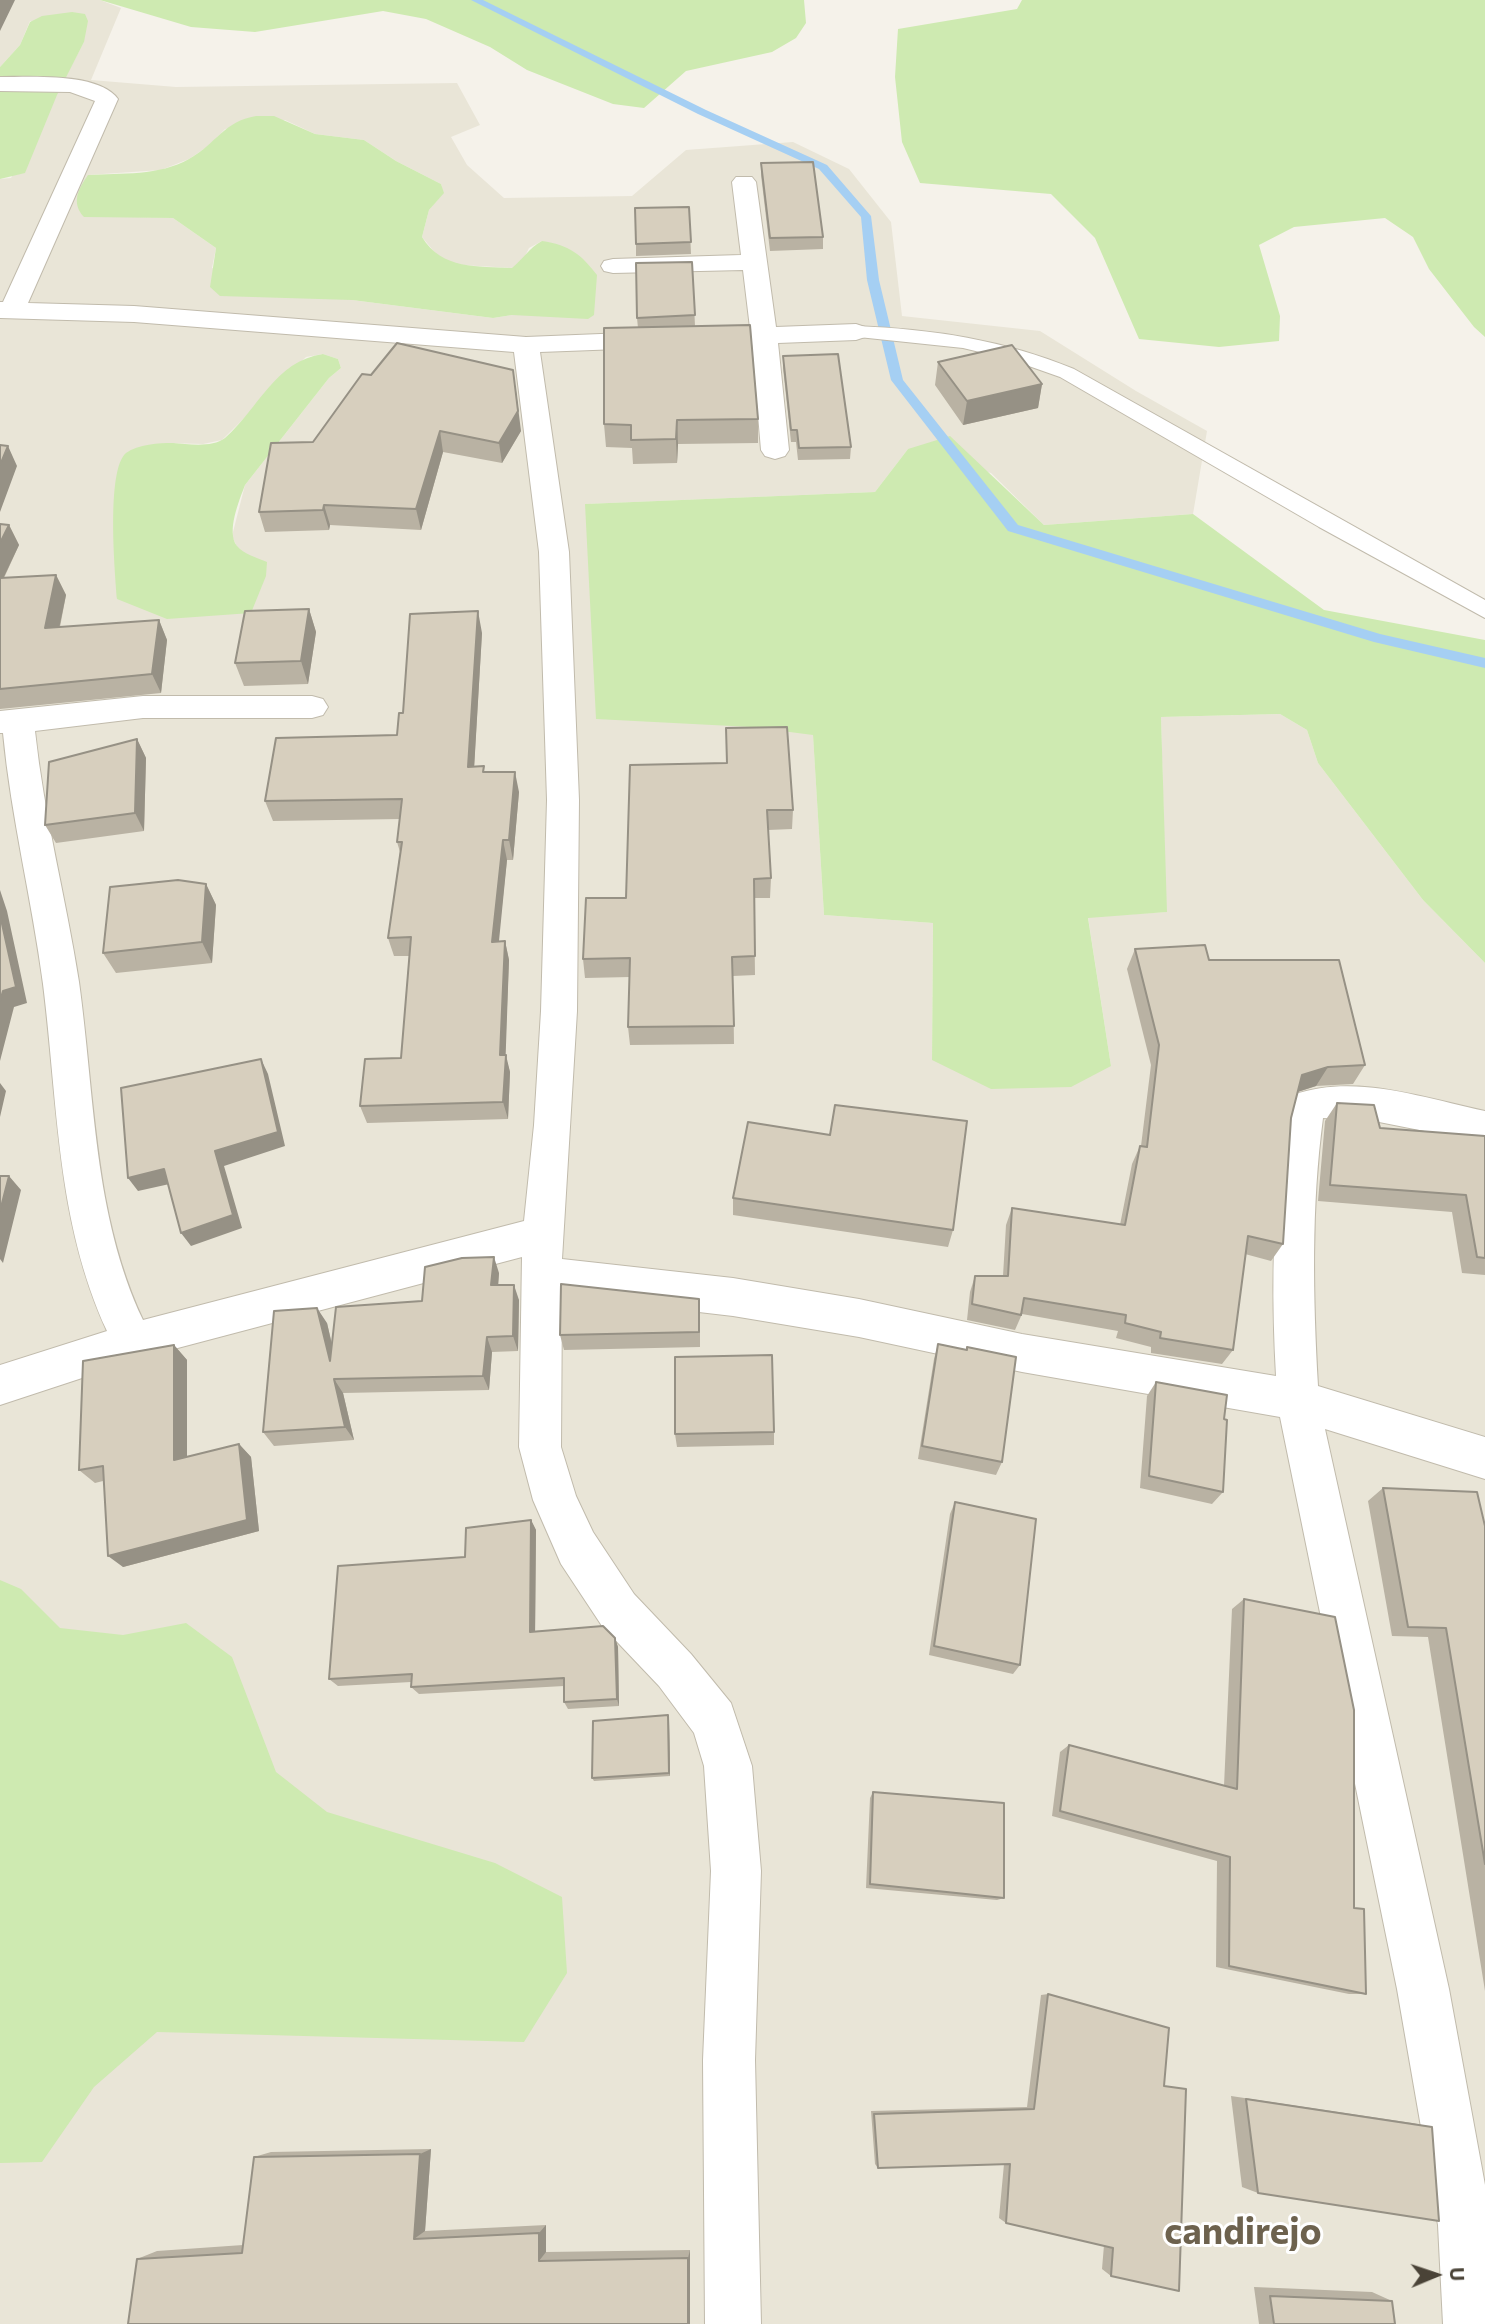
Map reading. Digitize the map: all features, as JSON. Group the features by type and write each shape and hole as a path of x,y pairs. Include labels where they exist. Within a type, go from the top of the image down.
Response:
{"street":[{"path":"0,84 77,87 96,91 107,99 6,311 134,314 526,345 856,332"},
{"path":"744,182 764,336 775,450"},
{"path":"613,266 755,262"},
{"path":"526,345 554,552 563,800 559,1011 553,1125 542,1234 540,1447 555,1500 578,1548 618,1610 675,1670 714,1720 728,1766 736,1871 729,2060 733,2324"},
{"path":"132,1341 98,1260 84,1204 62,987 51,917 9,722 143,707 312,707"},
{"path":"1471,2324 1465,2224 1426,2003 1298,1400 1292,1301 1297,1158 1306,1106 1323,1100 1354,1101 1485,1127"},
{"path":"0,1385 132,1341 542,1234"},
{"path":"541,1275 733,1297 859,1318 1022,1353 1298,1400 1485,1458"}],"lane":[{"path":"856,332 910,333 1042,361 1485,610"}],"shaded area":[{"path":"0,0 100,0 121,8 91,80 176,87 457,83 480,125 451,137 467,165 504,198 632,196 686,150 793,142 849,169 891,222 902,316 1040,331 1136,391 1207,431 1193,514 1044,525 991,473 908,449 875,492 586,504 751,727 813,734 824,915 933,923 932,1060 1111,1066 1088,917 1166,912 1161,717 1280,714 1307,730 1318,763 1423,900 1485,963 1485,2324 0,2324 0,179 11,178 84,42 30,21 20,45 0,67","holes":["285,120 315,134 364,140 396,161 441,184 443,193 429,210 422,237 436,254 447,261 461,265 513,268 524,258 529,248 542,241 512,315 493,318 352,300 212,268 216,248 173,218 138,217 88,175 161,170 189,159 210,145 225,129","323,354 338,359 341,368 329,378 245,485 232,536 238,549 166,443 203,444 222,440 306,357"]}],"green space":[{"path":"100,0 804,0 806,23 796,38 772,52 686,71 644,108 613,104 527,70 490,47 426,19 383,11 255,32 191,27"},
{"path":"1022,0 1485,0 1485,337 1474,327 1429,269 1413,237 1385,218 1294,227 1259,245 1280,316 1279,341 1219,347 1139,339 1095,238 1051,194 920,183 902,142 895,77 898,29 1017,9"},
{"path":"72,12 85,14 88,21 84,42 57,95 25,173 0,179 0,67 20,45 30,22 42,16"},
{"path":"256,116 274,116 315,134 364,140 396,161 441,184 444,193 429,210 422,237 430,248 450,261 474,266 512,268 542,241 574,252 597,275 594,315 588,319 512,315 493,318 352,300 220,296 210,287 216,248 173,218 84,217 80,212 77,196 88,175 140,173 177,164 198,153 236,123"},
{"path":"323,354 338,359 341,368 329,378 245,485 237,508 233,533 237,546 247,554 267,562 266,576 251,613 167,619 117,599 114,500 120,463 126,453 155,444 200,445 220,441 237,426 280,376 306,358"},
{"path":"950,436 1044,525 1193,514 1324,610 1485,640 1485,963 1423,900 1318,763 1307,730 1280,714 1161,717 1167,912 1088,918 1111,1066 1071,1087 991,1089 932,1060 933,923 824,915 813,735 751,727 596,719 585,504 875,492 908,449"},
{"path":"0,1580 21,1589 60,1628 123,1635 186,1623 232,1657 276,1772 327,1812 495,1863 562,1897 567,1973 524,2042 157,2032 94,2087 42,2162 0,2163"}],"building":[{"path":"813,162 823,237 770,238 761,163"},
{"path":"689,207 691,242 636,244 635,208"},
{"path":"692,262 695,315 637,318 636,263"},
{"path":"750,325 758,419 677,420 676,439 631,440 631,425 604,424 604,328"},
{"path":"397,343 513,370 518,411 499,443 440,431 416,509 324,505 323,510 259,512 271,443 313,442 362,374 371,375"},
{"path":"1012,345 1042,384 967,401 938,362"},
{"path":"838,354 851,447 799,448 797,430 791,430 783,356"},
{"path":"0,445 8,446 0,465"},
{"path":"0,524 9,525 0,543"},
{"path":"56,575 45,628 159,620 152,674 0,689 0,578"},
{"path":"309,609 301,661 235,663 245,611"},
{"path":"478,611 468,767 484,766 483,772 515,772 509,840 503,840 492,942 505,941 500,1055 506,1055 503,1102 360,1106 365,1059 401,1058 411,937 388,938 402,842 397,842 402,799 265,801 276,738 397,735 399,713 403,713 410,614"},
{"path":"787,727 793,810 767,810 771,878 754,879 755,956 732,957 734,1026 628,1027 630,958 583,959 586,898 626,898 630,765 727,763 726,728"},
{"path":"137,739 135,813 45,825 49,762"},
{"path":"178,880 206,884 202,942 103,953 110,887"},
{"path":"0,915 16,987 3,991 0,1001"},
{"path":"1205,945 1209,960 1339,960 1365,1065 1328,1067 1302,1075 1291,1118 1283,1244 1248,1236 1233,1350 1160,1338 1161,1332 1125,1323 1126,1315 1024,1298 1021,1315 972,1304 975,1276 1008,1276 1012,1208 1125,1225 1140,1146 1147,1147 1159,1045 1135,949"},
{"path":"261,1059 278,1132 215,1151 233,1215 181,1233 164,1169 128,1178 121,1088"},
{"path":"1337,1103 1374,1105 1380,1128 1485,1136 1485,1258 1477,1257 1466,1195 1330,1185"},
{"path":"835,1105 967,1121 953,1230 733,1198 748,1122 830,1135"},
{"path":"0,1176 9,1176 0,1211"},
{"path":"494,1257 491,1285 514,1285 513,1336 487,1337 483,1376 334,1379 345,1427 263,1432 274,1311 317,1308 330,1361 336,1307 422,1301 425,1267 462,1258"},
{"path":"561,1284 699,1299 699,1332 560,1335"},
{"path":"938,1344 1016,1357 1002,1462 922,1446"},
{"path":"174,1345 174,1460 239,1444 247,1520 108,1556 103,1466 79,1470 83,1361"},
{"path":"772,1355 774,1432 675,1434 675,1357"},
{"path":"1156,1382 1227,1395 1223,1492 1149,1476"},
{"path":"1383,1488 1477,1492 1485,1526 1485,1864 1446,1628 1408,1627"},
{"path":"955,1502 1036,1519 1020,1665 934,1646"},
{"path":"531,1520 530,1632 603,1626 615,1638 617,1699 564,1702 564,1678 411,1687 412,1674 329,1679 338,1566 465,1557 466,1528"},
{"path":"1244,1599 1335,1617 1354,1710 1354,1908 1364,1909 1366,1994 1229,1966 1230,1857 1060,1811 1069,1745 1237,1789"},
{"path":"668,1715 669,1773 592,1778 593,1721"},
{"path":"873,1792 1004,1803 1004,1898 870,1884"},
{"path":"1048,1994 1169,2028 1164,2086 1186,2089 1179,2291 1111,2276 1113,2248 1006,2223 1010,2164 878,2168 874,2114 1034,2109"},
{"path":"1246,2099 1432,2127 1439,2221 1258,2193"},
{"path":"420,2154 414,2239 539,2233 539,2261 688,2258 688,2324 128,2324 137,2259 242,2253 254,2157"},
{"path":"1270,2296 1392,2301 1395,2324 1274,2324"}],"waterway":[{"path":"476,0 702,112 823,167 866,216 873,280 897,380 1013,528 1379,639 1485,663"}],"district":[{"name":"candirejo","path":"1243,2232"}]}
